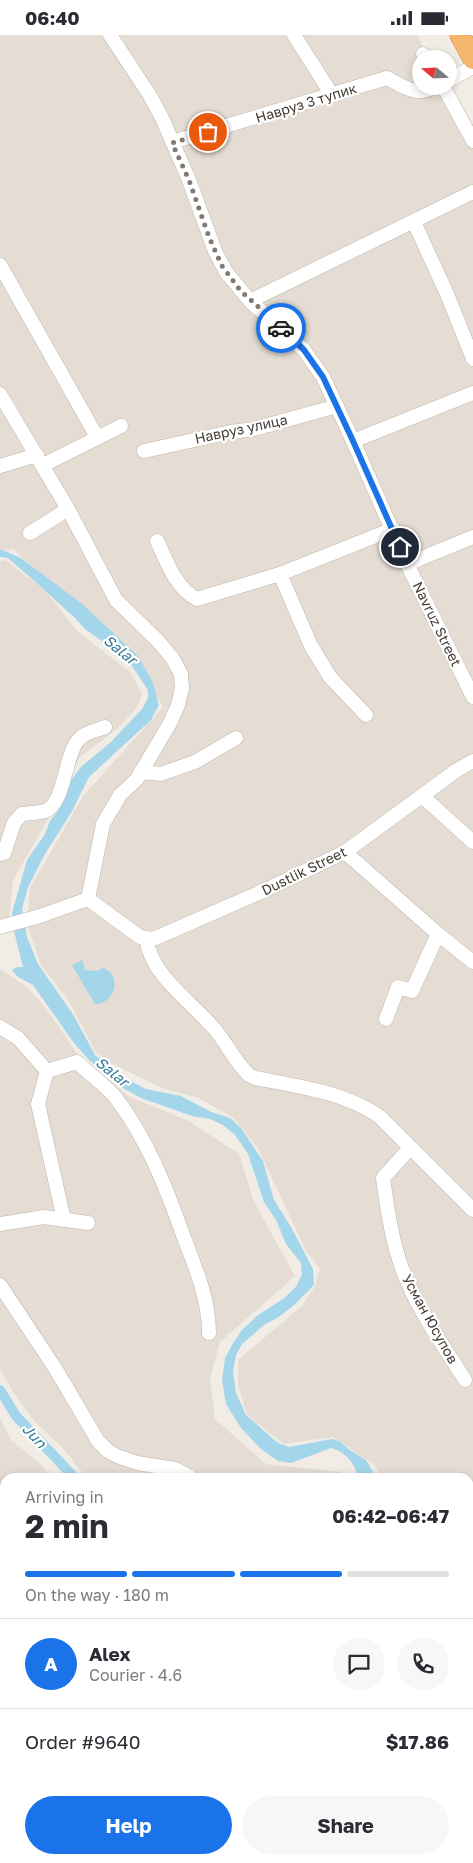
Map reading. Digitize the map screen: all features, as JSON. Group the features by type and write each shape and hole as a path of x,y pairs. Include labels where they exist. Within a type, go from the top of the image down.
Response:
{"highway":[{"path":"460,35 473,59"}],"street":[{"name":"Navruz Street","path":"110,35 149,94 189,180 218,258 229,278 250,301 304,350 323,377 393,529 407,564 473,697"},
{"path":"294,35 332,95"},
{"path":"458,75 473,67"},
{"name":"Навруз 3 тупик","path":"172,143 387,78 412,91"},
{"path":"448,95 473,141"},
{"path":"250,301 473,192"},
{"path":"414,222 473,359"},
{"path":"0,265 97,437"},
{"path":"353,441 473,393"},
{"path":"0,394 68,509 116,600 158,641 173,659 181,674 182,688 178,705 170,723 141,772 120,795 103,824 88,899"},
{"name":"Навруз улица","path":"144,451 231,432 254,429 337,406"},
{"path":"0,466 40,460 121,426"},
{"path":"30,533 68,509"},
{"path":"157,541 176,579 191,596 197,599 280,574 393,529"},
{"path":"407,564 473,537"},
{"path":"280,574 308,638 330,677 366,715"},
{"path":"0,854 4,853 14,823 22,814 45,811 58,797 75,743 81,736 105,727"},
{"path":"141,772 161,774 194,762 236,739"},
{"name":"Dustlik Street","path":"146,939 152,939 167,933 345,852 457,770 473,761"},
{"path":"422,796 473,841"},
{"path":"345,852 438,934 473,962"},
{"path":"5,926 88,899"},
{"path":"88,899 134,934 146,939 149,953 169,982 217,1031 249,1075 255,1078 326,1093 369,1109 379,1116 410,1149 472,1206"},
{"path":"386,1019 398,987 412,991 438,934"},
{"path":"0,1027 18,1038 47,1071"},
{"path":"47,1071 77,1062 115,1097 145,1144 162,1178 204,1290 209,1319 209,1333"},
{"path":"47,1071 38,1104 64,1220"},
{"name":"Усман Юсупов","path":"410,1149 383,1178 392,1237 408,1284 465,1380"},
{"path":"0,1224 44,1217 88,1223"},
{"path":"0,1285 54,1368 98,1441 108,1451 117,1456 138,1463 175,1469 182,1473"}],"shaded area":[{"path":"0,35 417,35 425,50 412,50 412,95 450,95 473,140 473,1473 379,1473 375,1465 333,1437 284,1444 247,1415 238,1385 238,1360 303,1305 314,1288 320,1269 306,1251 259,1150 234,1118 199,1098 162,1088 110,1063 96,1052 68,1000 41,965 27,925 30,888 83,796 163,707 134,657 13,549 0,551"},
{"path":"5,560 45,590 77,631 130,672 142,693 138,706 118,728 80,757 13,880 9,920 0,921 0,561"},
{"path":"0,969 27,987 48,1011 77,1054 128,1096 189,1121 239,1154 254,1202 295,1276 220,1342 210,1378 215,1419 266,1464 340,1473 83,1473 62,1447 35,1422 13,1392 0,1369"},
{"path":"0,1418 11,1440 41,1464 47,1473 0,1473"}],"water":[{"name":"Salar","path":"0,549 21,558 81,603 137,655 152,680 159,705 151,720 89,777 71,813 45,854 28,887 22,909 27,937 38,964 74,1016 95,1055 121,1076 146,1089 181,1096 211,1112 230,1118 241,1128 263,1161 274,1200 291,1227 313,1269 314,1285 293,1306 264,1325 242,1344 236,1355 233,1372 236,1393 246,1415 278,1443 289,1447 332,1439 339,1441 366,1460 374,1473 356,1473 352,1462 348,1458 331,1448 291,1463 278,1461 261,1449 241,1428 226,1404 222,1380 225,1358 232,1345 242,1330 258,1315 283,1299 296,1287 302,1274 301,1263 286,1244 276,1220 264,1202 248,1154 235,1135 223,1125 210,1119 192,1116 141,1098 121,1087 89,1060 74,1043 33,985 18,977 12,970 17,967 23,967 14,931 12,913 27,860 60,808 68,784 81,767 111,742 142,709 148,698 148,690 128,660 85,629 8,558 0,557"},
{"path":"82,960 85,970 97,971 103,968 113,977 114,989 107,1000 102,1003 95,1004 72,965"}],"waterway":[{"name":"Jun","path":"0,1390 16,1416 70,1473"}],"way so far":[{"path":"208,132 172,143 189,180 209,237 229,278 250,301 281,328"}],"route":[{"path":"281,328 304,350 323,377 400,547"}]}
